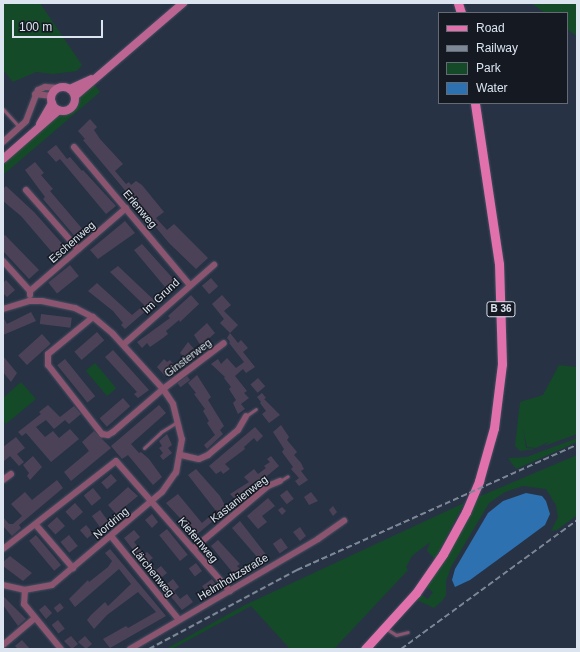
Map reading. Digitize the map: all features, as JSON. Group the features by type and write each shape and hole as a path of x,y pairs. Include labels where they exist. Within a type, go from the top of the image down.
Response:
{"main road":[{"name":"B 36","path":"364,649 385,628 443,554 466,512 487,459 496,415 503,333 499,264 475,104"}],"street":[{"path":"3,142 20,128 29,117 35,94 41,87 58,88 73,92 97,76 183,3"},
{"path":"35,131 58,88"},
{"path":"3,159 59,110 72,108 73,92"},
{"path":"35,94 52,99 59,110"},
{"name":"Erlenweg","path":"74,147 190,284"},
{"path":"26,190 78,249"},
{"name":"Eschenweg","path":"30,291 126,208"},
{"path":"3,261 30,291 29,301"},
{"name":"Im Grund","path":"124,344 190,284 214,265"},
{"name":"Nordring","path":"3,309 29,301 56,302 75,308 93,317 124,344 163,389 173,404 179,420 181,455 171,481 152,501 52,585 25,590 3,585"},
{"name":"Ginsterweg","path":"93,317 48,354 48,365 102,434 108,435 113,432 163,389 224,343"},
{"path":"181,455 199,459 208,455 238,430 246,416"},
{"name":"Kiefernweg","path":"36,525 116,461 230,592"},
{"path":"3,480 11,474"},
{"name":"Kastanienweg","path":"193,549 268,486 280,481"},
{"name":"Helmholtzstraße","path":"130,649 230,592 332,531 344,521"},
{"path":"3,549 36,525 73,568"},
{"name":"Lärchenweg","path":"111,536 179,620"},
{"path":"25,590 24,604 61,649"},
{"path":"3,646 35,618"}],"lane":[{"path":"3,109 20,128"},
{"path":"246,416 256,409"},
{"path":"144,448 161,432 179,420"},
{"path":"280,481 288,476"},
{"path":"385,628 396,635 408,632"}],"green space":[{"path":"3,3 40,3 82,65 77,71 53,74 36,72 13,82 3,70"},
{"path":"531,3 577,3 577,36 568,30 568,12 544,12"},
{"path":"94,84 100,92 3,175 3,163 60,113 74,108 79,96"},
{"path":"95,363 116,388 107,396 86,371"},
{"path":"559,365 577,367 577,434 544,446 550,441 536,448 527,447 523,428 526,448 536,449 520,451 515,446 520,402 543,395"},
{"path":"21,382 36,399 6,424 3,420 3,398"},
{"path":"577,438 577,442 516,469 508,458 527,457"},
{"path":"577,455 577,515 557,530 551,531 558,517 556,505 546,489 523,486 505,492 489,503 451,567 446,581 446,595 442,601 434,608 415,599 420,594 428,599 433,592 426,587 452,546 478,497"},
{"path":"464,503 435,559 427,551 430,542 412,556 406,567 408,570 334,649 290,649 251,606 172,649 166,649 245,605"}],"water":[{"path":"526,493 542,496 546,501 550,514 545,525 470,580 455,587 452,580 455,569 488,513 503,501"}],"building":[{"path":"90,119 97,127 94,130 100,139 123,164 115,171 126,184 129,182 131,185 136,181 142,185 164,212 156,218 167,230 174,224 208,258 196,269 169,243 83,140 85,139 78,131"},
{"path":"56,145 67,159 70,157 116,206 106,214 60,159 56,162 47,152"},
{"path":"35,162 44,173 41,175 53,189 50,191 85,232 77,239 43,199 45,197 25,170"},
{"path":"6,186 34,212 67,249 57,258 21,216 3,201 3,189"},
{"path":"125,221 135,233 98,259 90,250"},
{"path":"5,235 39,270 29,279 3,251 3,237"},
{"path":"142,244 177,283 163,295 160,291 165,287 134,250"},
{"path":"70,265 79,276 57,294 48,283"},
{"path":"118,266 156,302 125,329 121,325 123,323 113,311 88,291 97,283 132,315 144,305 110,272"},
{"path":"211,278 218,286 209,294 202,286"},
{"path":"6,280 15,290 7,297 3,293 3,283"},
{"path":"191,295 199,304 180,322 179,320 166,331 168,334 163,338 150,347 147,343 142,348 137,342 170,318 168,316"},
{"path":"222,295 231,305 224,311 238,325 230,333 220,323 224,319 212,304"},
{"path":"31,312 36,321 3,335 3,317 7,324"},
{"path":"41,314 72,318 71,328 40,324"},
{"path":"207,323 215,333 201,346 194,335"},
{"path":"97,332 104,340 82,360 74,352"},
{"path":"230,333 238,343 241,340 248,348 243,352 255,367 246,373 243,369 235,376 247,391 244,393 249,398 241,404 245,409 238,414 233,403 236,400 229,389 231,387 224,378 225,377 211,364 218,359 221,364 227,358 236,368 244,362 229,343 230,342 227,338"},
{"path":"42,334 51,344 27,365 18,355"},
{"path":"188,342 195,350 185,358 180,353"},
{"path":"113,350 149,390 138,398 134,394 137,392 105,357"},
{"path":"3,356 17,373 11,382 3,372"},
{"path":"65,359 95,396 87,403 57,365"},
{"path":"164,359 167,362 170,360 176,367 165,376 157,367"},
{"path":"197,375 211,397 208,400 224,426 220,430 223,434 207,449 204,445 215,435 207,423 209,421 203,411 205,409 194,394 196,393 188,383"},
{"path":"187,376 190,380 180,387 177,383"},
{"path":"258,378 265,386 258,393 250,385"},
{"path":"262,393 266,398 264,399 280,415 269,423 262,414 266,411 260,403 261,402 257,397"},
{"path":"123,398 130,406 107,427 100,418"},
{"path":"48,405 60,417 74,406 81,414 69,424 65,420 54,429 46,420 36,427 45,437 53,431 59,438 70,429 79,439 51,462 26,433 22,436 18,432 41,414 39,412"},
{"path":"159,405 166,413 131,444 139,453 141,452 149,459 162,477 153,485 128,455 122,459 111,446"},
{"path":"281,425 289,437 287,440 297,452 294,455 301,463 304,469 301,471 308,480 299,486 295,481 299,478 291,469 293,467 282,452 284,449 273,432"},
{"path":"255,427 263,436 257,442 254,438 244,447 245,449 225,464 230,469 223,474 221,471 216,474 209,466"},
{"path":"94,431 111,448 71,481 64,472 89,451 82,442"},
{"path":"167,434 172,445 168,448 172,453 163,460 160,456 163,453 159,448 162,446 159,441"},
{"path":"16,437 25,448 17,454 24,462 19,466 10,456 3,462 3,447"},
{"path":"33,456 42,467 30,480 27,476 29,473 23,465"},
{"path":"271,456 279,466 237,501 230,494 249,482 244,477 254,469 258,474 266,468 264,466 270,462 267,459"},
{"path":"196,469 220,496 227,509 194,537 190,533 192,531 166,503 178,494 202,523 216,511 188,475"},
{"path":"111,474 117,481 107,489 101,483"},
{"path":"57,480 63,488 19,525 21,528 12,536 3,526 3,517 9,524 13,524 22,516 11,504 25,492 32,500"},
{"path":"128,487 138,496 116,514 108,505"},
{"path":"93,488 101,498 92,506 84,496"},
{"path":"287,490 294,499 287,504 280,496"},
{"path":"311,492 318,501 309,505 304,497"},
{"path":"268,498 275,506 262,516 267,522 258,529 247,516"},
{"path":"75,503 83,512 73,521 65,512"},
{"path":"333,506 337,512 333,516 329,510"},
{"path":"282,507 286,511 282,515 278,510"},
{"path":"100,510 108,521 100,527 92,516"},
{"path":"152,514 158,522 152,528 145,520"},
{"path":"57,517 65,526 55,535 47,526"},
{"path":"240,521 268,557 258,564 254,559 257,557 232,528"},
{"path":"86,525 93,533 87,539 80,530"},
{"path":"300,527 306,536 300,541 293,532"},
{"path":"167,529 188,555 180,561 159,535"},
{"path":"134,530 140,537 134,542 144,554 147,552 153,558 149,561 156,570 161,566 167,573 157,581 124,538"},
{"path":"36,535 61,565 54,571 29,541"},
{"path":"69,535 78,546 69,553 60,542"},
{"path":"281,538 288,548 280,554 273,544"},
{"path":"218,540 240,564 237,566 243,572 233,581 229,576 233,573 211,546"},
{"path":"110,549 166,616 110,648 103,639 126,626 128,628 156,612 138,592 107,615 94,629 87,620 91,615 105,602 108,606 131,584 119,569 75,607 69,599 88,580 89,582 108,567 112,561 105,553"},
{"path":"10,556 32,573 23,581 3,566 3,562"},
{"path":"196,563 202,571 195,576 189,568"},
{"path":"173,579 179,587 174,591 180,599 187,594 193,602 182,610 163,587"},
{"path":"212,579 219,589 209,596 202,586"},
{"path":"3,596 26,619 18,626 3,605"},
{"path":"60,603 64,608 58,613 54,608"},
{"path":"45,605 52,613 46,619 39,610"},
{"path":"58,620 65,629 58,634 52,625"},
{"path":"71,636 78,644 72,649 64,641"},
{"path":"85,636 92,644 86,649 78,642"},
{"path":"22,640 30,649 18,649 15,646"}],"railway":[{"path":"149,649 297,570 577,445"},
{"path":"401,649 577,520"}]}
